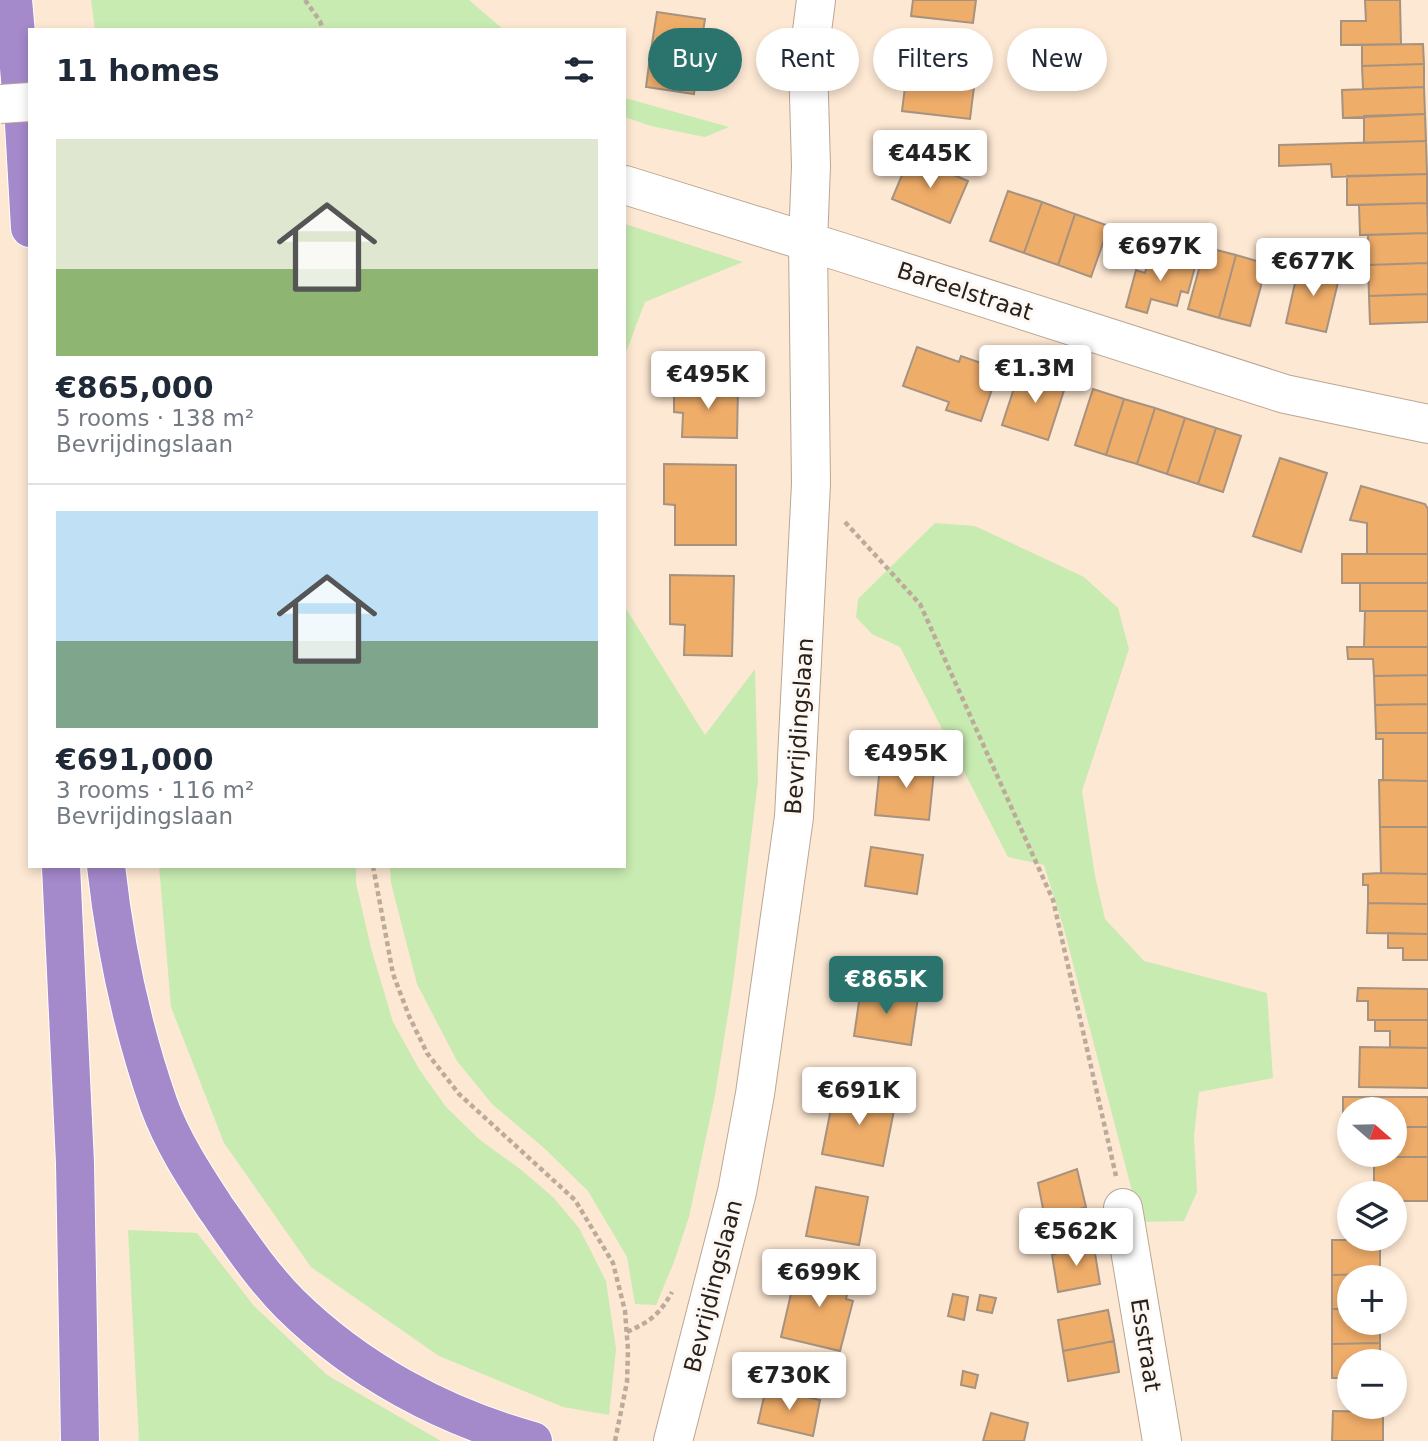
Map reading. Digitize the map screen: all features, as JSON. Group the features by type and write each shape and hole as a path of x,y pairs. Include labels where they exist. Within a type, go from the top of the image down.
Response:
{"highway":[{"path":"13,0 28,193"},
{"path":"61,868 75,1163 80,1441"},
{"path":"106,868 119,960 141,1047 160,1107 188,1166 236,1238 289,1303 342,1350 402,1388 460,1417 533,1441"}],"street":[{"name":"Bevrijdingslaan","path":"673,1441 737,1192 776,956 794,817 811,484 808,242 811,166 808,62 816,0"},
{"path":"0,104 28,102"},
{"name":"Bareelstraat","path":"626,185 1285,394 1428,424"},
{"name":"Esstraat","path":"1123,1208 1162,1441"}],"path":[{"path":"305,0 322,28"},
{"path":"811,484 920,604 1053,900 1123,1208"},
{"path":"373,868 393,974 427,1053 460,1094 575,1200 614,1264 625,1311 627,1382 615,1441"},
{"path":"626,1332 647,1322 661,1311 674,1289"}],"green space":[{"path":"91,0 469,0 502,28 95,28"},
{"path":"626,98 729,127 705,137 651,126 626,117"},
{"path":"626,224 743,262 645,302 626,352"},
{"path":"935,523 975,526 1084,577 1118,608 1129,649 1082,791 1095,876 1105,919 1144,961 1267,993 1273,1078 1199,1092 1194,1136 1197,1192 1184,1221 1140,1222 1064,929 1044,865 1008,857 900,647 872,634 856,617 858,599"},
{"path":"626,609 705,735 755,669 758,781 733,983 715,1095 689,1217 656,1305 635,1304 627,1257 588,1191 544,1148 492,1104 457,1061 417,984 391,883 390,868 626,868"},
{"path":"159,868 356,868 356,883 371,948 393,1022 419,1069 446,1107 480,1140 553,1197 579,1228 606,1281 616,1349 609,1415 563,1407 439,1356 311,1267 224,1143 171,1007"},
{"path":"128,1230 197,1233 254,1306 327,1375 441,1441 139,1441"}],"building":[{"path":"913,0 976,0 973,23 911,16"},
{"path":"1365,0 1400,0 1401,44 1341,45 1341,21 1366,21"},
{"path":"657,12 705,19 704,28 654,28"},
{"path":"1423,44 1424,64 1362,66 1362,45"},
{"path":"1424,64 1424,87 1363,89 1362,66"},
{"path":"1424,87 1425,114 1343,118 1342,90"},
{"path":"673,91 694,91 694,94"},
{"path":"904,91 974,91 970,119 902,111"},
{"path":"1425,114 1426,141 1364,143 1364,116"},
{"path":"1426,141 1427,174 1332,177 1331,164 1279,166 1279,145"},
{"path":"910,156 968,181 950,223 892,199"},
{"path":"1427,174 1427,203 1347,205 1347,176"},
{"path":"1008,191 1042,202 1024,253 990,241"},
{"path":"1042,202 1075,214 1058,265 1024,253"},
{"path":"1427,203 1428,233 1360,235 1359,205"},
{"path":"1075,214 1109,226 1091,277 1058,265"},
{"path":"1428,233 1428,263 1368,265 1368,235"},
{"path":"1205,247 1236,255 1219,318 1188,309"},
{"path":"1150,254 1195,267 1188,293 1181,291 1177,306 1151,299 1147,313 1126,307 1136,270 1145,273"},
{"path":"1236,255 1267,264 1250,326 1219,318"},
{"path":"1428,263 1428,294 1369,296 1368,265"},
{"path":"1299,265 1340,274 1326,332 1286,323"},
{"path":"1428,294 1428,322 1370,324 1369,296"},
{"path":"917,347 959,362 961,356 999,369 981,421 946,410 949,402 903,386"},
{"path":"1039,371 1067,381 1048,440 1002,425 1018,376 1036,382"},
{"path":"674,386 738,387 737,438 682,437 683,413 674,412"},
{"path":"1093,389 1124,399 1106,455 1075,445"},
{"path":"1124,399 1155,408 1137,464 1106,455"},
{"path":"1155,408 1185,418 1167,474 1137,464"},
{"path":"1185,418 1216,428 1198,484 1167,474"},
{"path":"1216,428 1241,436 1223,492 1198,484"},
{"path":"1280,458 1327,473 1301,552 1253,536"},
{"path":"664,464 736,465 736,545 675,545 675,505 664,504"},
{"path":"1361,486 1425,504 1428,509 1428,554 1367,554 1367,523 1350,520"},
{"path":"1342,554 1428,554 1428,583 1342,583"},
{"path":"670,575 734,576 732,656 684,655 685,625 670,624"},
{"path":"1360,583 1428,583 1428,611 1360,611"},
{"path":"1365,611 1428,611 1428,647 1364,647"},
{"path":"1347,647 1428,647 1428,675 1374,676 1373,659 1348,659"},
{"path":"1428,675 1428,704 1375,705 1374,676"},
{"path":"1428,704 1428,733 1376,733 1375,705"},
{"path":"1376,733 1428,733 1428,781 1383,780 1383,739 1376,739"},
{"path":"903,757 935,761 929,820 875,815 880,766 902,768"},
{"path":"1379,780 1428,781 1428,827 1380,827"},
{"path":"1380,827 1428,827 1428,874 1381,873"},
{"path":"871,847 923,855 917,894 865,886"},
{"path":"1363,874 1428,874 1428,904 1368,903 1368,885 1363,885"},
{"path":"1368,903 1428,904 1428,934 1367,933"},
{"path":"1388,933 1428,934 1428,960 1403,960 1403,948 1388,948"},
{"path":"861,988 918,997 911,1045 854,1036"},
{"path":"1358,988 1428,989 1428,1020 1368,1020 1368,1001 1357,1001"},
{"path":"1375,1020 1428,1020 1428,1048 1390,1047 1390,1031 1375,1031"},
{"path":"1360,1047 1428,1048 1428,1088 1359,1087"},
{"path":"835,1088 896,1100 883,1166 822,1154"},
{"path":"1407,1097 1428,1097 1428,1127 1407,1127"},
{"path":"1407,1127 1428,1127 1428,1157 1407,1157"},
{"path":"1407,1157 1428,1157 1428,1201 1407,1201 1407,1181 1374,1181 1374,1167 1407,1167"},
{"path":"1077,1169 1086,1207 1045,1219 1038,1183"},
{"path":"816,1187 868,1197 859,1245 806,1236"},
{"path":"1086,1207 1093,1241 1052,1255 1045,1219"},
{"path":"1332,1240 1337,1240 1337,1251 1380,1251 1380,1265 1337,1265 1337,1275 1332,1275"},
{"path":"1093,1241 1100,1284 1058,1292 1052,1255"},
{"path":"805,1265 851,1277 846,1299 853,1301 840,1351 781,1337 793,1285 800,1287"},
{"path":"1332,1275 1337,1275 1337,1309 1332,1309"},
{"path":"953,1294 968,1297 964,1320 948,1316"},
{"path":"980,1295 996,1298 992,1313 977,1310"},
{"path":"1332,1309 1337,1309 1337,1335 1380,1335 1380,1343 1332,1344"},
{"path":"1108,1310 1114,1341 1063,1351 1058,1320"},
{"path":"1114,1341 1119,1372 1068,1381 1063,1351"},
{"path":"1380,1343 1380,1349 1337,1349 1337,1378 1332,1378 1332,1344"},
{"path":"963,1371 978,1375 975,1388 961,1385"},
{"path":"766,1388 820,1400 813,1436 758,1423"},
{"path":"1333,1411 1337,1411 1337,1419 1383,1419 1383,1441 1332,1441"},
{"path":"991,1413 1028,1423 1024,1441 983,1441"}]}
